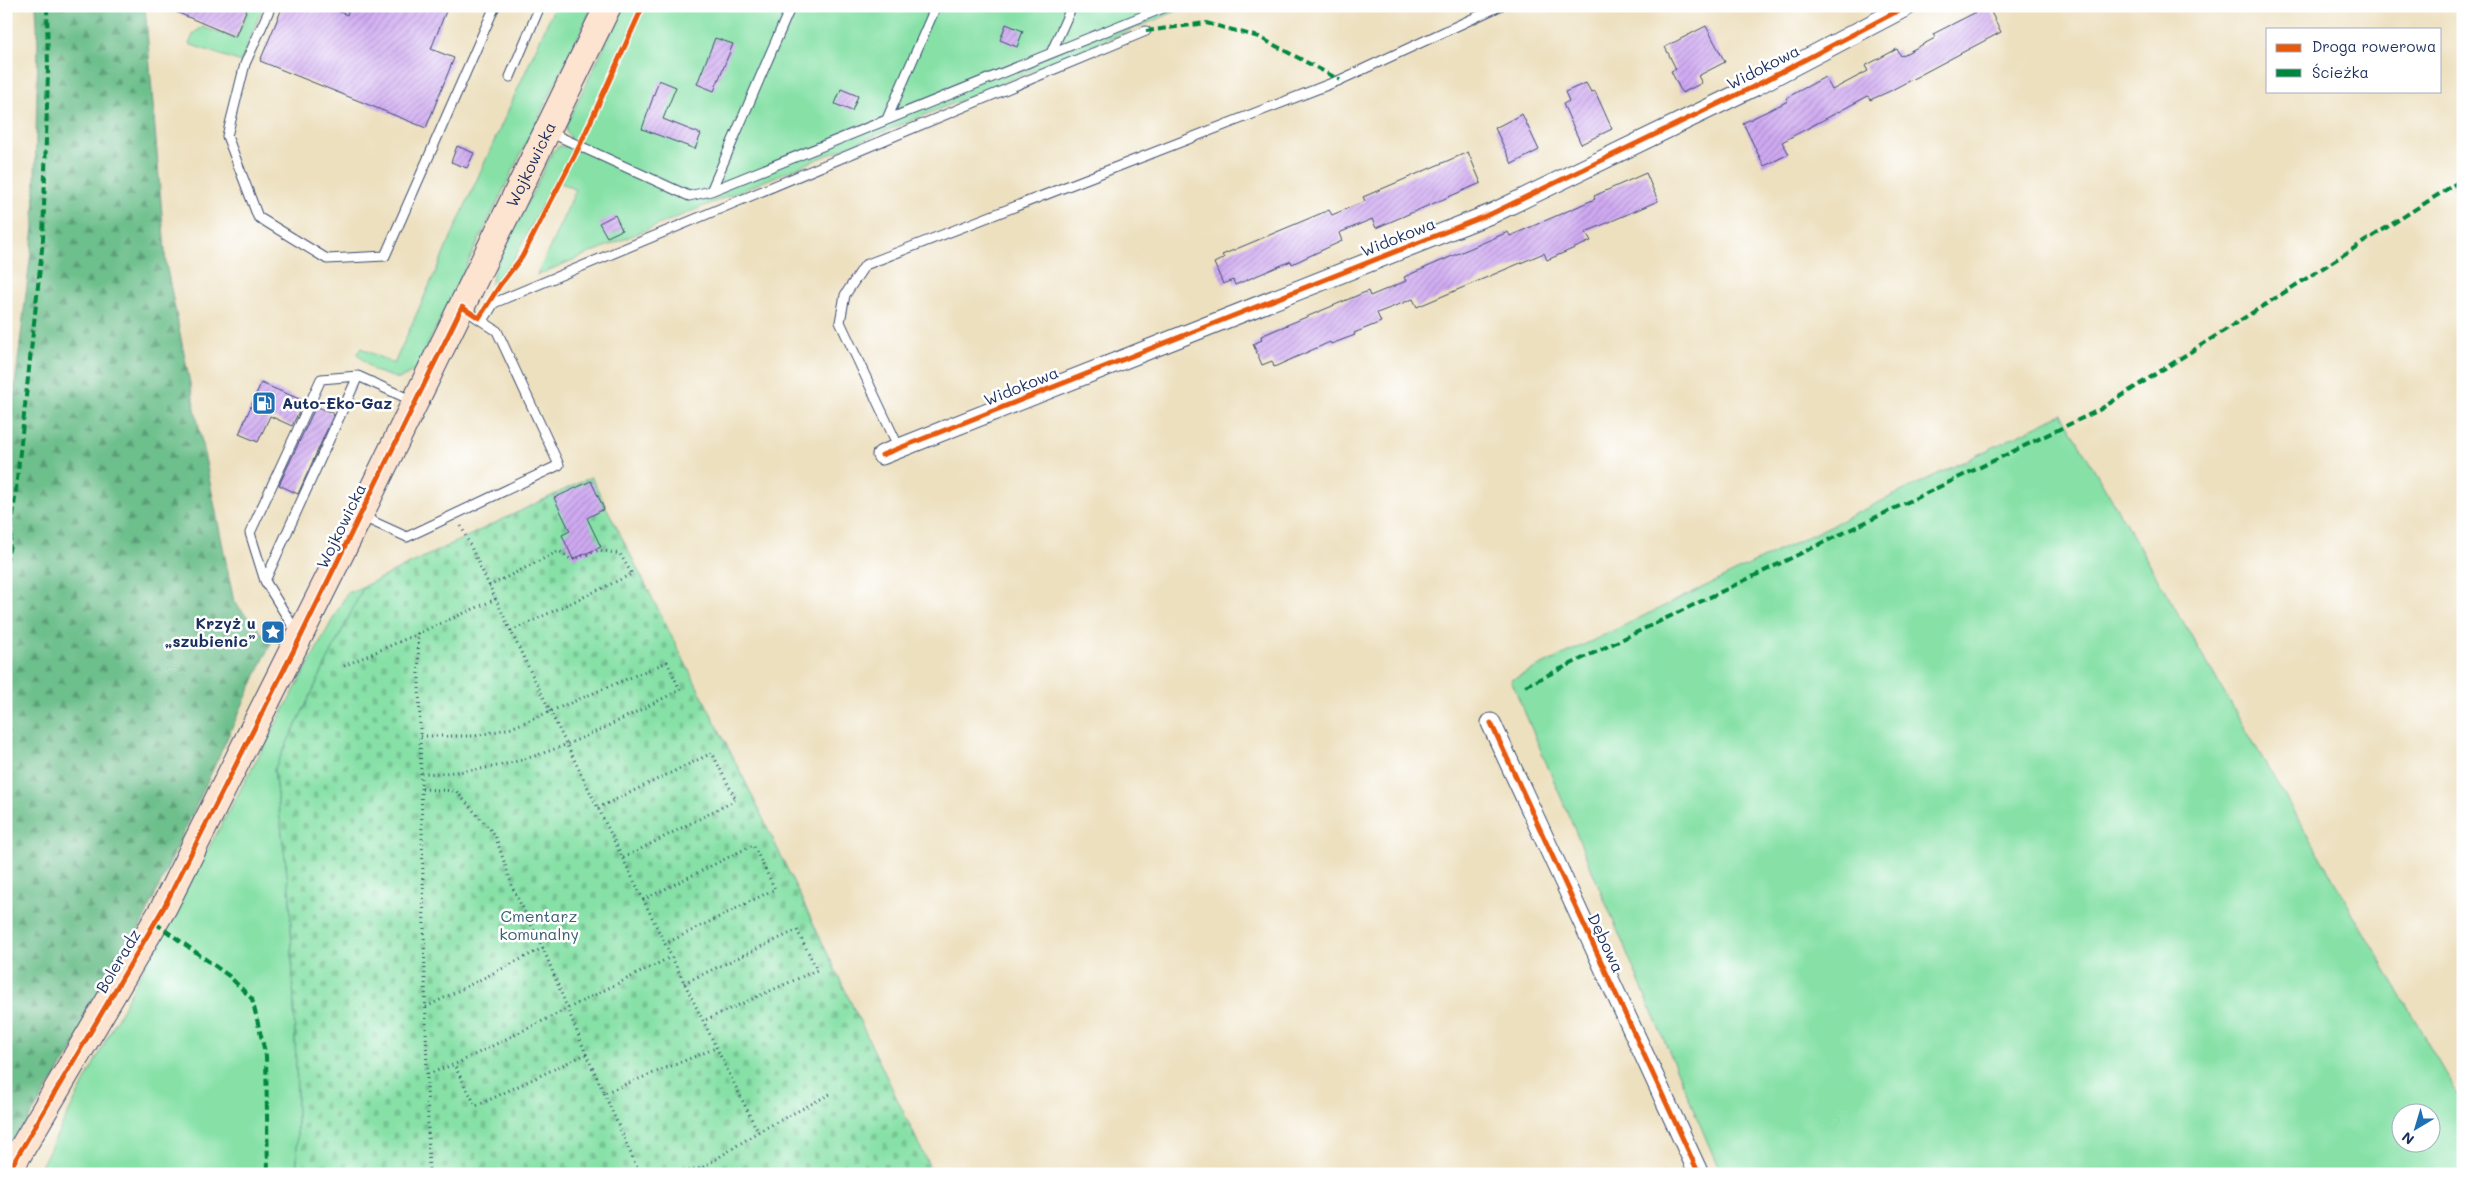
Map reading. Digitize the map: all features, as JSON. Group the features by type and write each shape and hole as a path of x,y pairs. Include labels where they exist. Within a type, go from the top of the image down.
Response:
{"street":[{"name":"Wojkowicka","path":"240,755 416,402 475,316 548,131 608,6"},
{"name":"Widokowa","path":"890,452 1493,213 1753,87 1907,6"},
{"name":"Dębowa","path":"1491,723 1699,1174"},
{"name":"Boleradz","path":"7,1174 164,907 240,755"}],"lane":[{"path":"271,6 245,64 227,136 258,217 328,259 385,256 495,6"},
{"path":"510,77 538,11 538,6"},
{"path":"711,191 792,6"},
{"path":"887,119 936,6"},
{"path":"1051,53 1072,6"},
{"path":"548,131 689,196 711,191 1168,6"},
{"path":"890,452 840,322 845,295 864,265 1340,80 1500,6"},
{"path":"360,516 407,538 559,465 497,331 475,316 494,303 1146,31"},
{"path":"300,638 265,581 250,533 321,379 358,376 416,402"},
{"path":"265,581 358,376"}],"path":[{"path":"456,514 567,746 758,1132"},
{"path":"489,586 559,551 572,560 599,550 620,554 632,574 511,631"},
{"path":"344,666 496,599"},
{"path":"418,633 429,1174"},
{"path":"421,736 475,736 511,728 551,713 666,662 680,690 567,746 509,764 476,771 441,775 421,773"},
{"path":"598,808 712,753 736,800 623,858"},
{"path":"422,788 456,791 494,835 514,891 543,948 586,1054 640,1174"},
{"path":"643,900 753,845 775,889 665,944"},
{"path":"684,983 797,930 817,970 703,1021"},
{"path":"426,1008 543,948"},
{"path":"428,1074 454,1065 671,956"},
{"path":"604,1094 716,1048"},
{"path":"454,1065 476,1106 586,1054"},
{"path":"674,1174 702,1168 758,1132 832,1092"}],"green space":[{"path":"36,6 145,6 166,264 234,602 271,643 115,982 6,1155 6,461 34,227 38,45"},
{"path":"250,6 263,6 241,62 189,44 194,33 203,27 236,39"},
{"path":"555,6 593,6 416,369 399,379 374,371 357,354 361,348 394,364"},
{"path":"624,6 1189,6 537,275 576,190 555,180 514,259 491,286 493,273 553,151 559,146 566,147 570,136 566,132 566,125"},
{"path":"2463,175 2463,203 2451,182"},
{"path":"2062,414 2461,1099 2463,1103 2463,1174 1721,1174 1511,680"},
{"name":"Cmentarz komunalny","path":"591,477 746,783 933,1174 297,1174 297,1093 290,897 274,770 364,586"},
{"path":"364,586 274,770 290,897 297,1093 297,1174 37,1174 135,984 347,593"}],"building":[{"path":"162,6 248,6 235,37"},
{"path":"283,6 326,6 347,15 350,6 448,6 431,49 454,58 426,128 260,61"},
{"path":"1988,6 2001,32 1888,92 1870,100 1868,96 1782,142 1789,154 1764,166 1743,123 1788,101 1786,98 1825,77 1832,90 1868,71 1865,66 1897,49 1901,56 1935,38 1933,34"},
{"path":"1006,24 1023,31 1017,47 1000,40"},
{"path":"1706,26 1725,62 1698,76 1702,83 1682,93 1671,71 1676,69 1665,47"},
{"path":"715,38 733,44 714,91 697,84"},
{"path":"659,80 676,87 663,119 701,134 695,149 642,129"},
{"path":"1586,83 1591,92 1595,91 1612,129 1581,144 1563,104 1569,101 1565,92"},
{"path":"841,89 858,96 852,111 835,104"},
{"path":"1522,114 1539,150 1512,164 1495,128"},
{"path":"457,146 474,153 467,168 451,162"},
{"path":"1468,152 1481,183 1376,228 1372,219 1339,233 1342,241 1292,264 1291,261 1235,285 1233,280 1223,284 1214,263 1224,258 1222,255 1329,210 1332,215 1365,201 1363,197"},
{"path":"1646,173 1658,201 1586,232 1591,241 1547,260 1544,253 1417,307 1413,299 1377,313 1381,322 1354,333 1355,335 1331,344 1330,342 1274,367 1272,361 1262,365 1253,344 1262,340 1261,336 1368,291 1370,296 1406,281 1404,277 1508,232 1510,236 1595,199 1594,196"},
{"path":"615,215 622,230 607,237 599,223"},
{"name":"Auto-Eko-Gaz","path":"261,383 304,401 292,426 270,416 258,442 239,434"},
{"path":"316,406 334,414 298,494 279,485"},
{"path":"591,481 604,509 587,518 601,547 573,559 562,535 570,531 554,498"}],"marked path":[{"path":"6,564 10,544 43,240 48,72 47,6"},
{"path":"1146,31 1206,23 1259,37 1340,80"},
{"path":"1525,686 2099,410 2463,179"},
{"path":"155,923 229,976 252,999 266,1056 268,1174"}],"cycle path":[{"path":"7,1174 164,907 300,638 462,307 479,318 500,285 522,257 579,147 643,6"},
{"path":"882,455 1493,213 1753,87 1907,6"},
{"path":"1491,723 1699,1174"}],"place":[{"name":"Auto-Eko-Gaz","path":"264,403"},
{"name":"Krzyż u „szubienic”","path":"273,632"}]}
